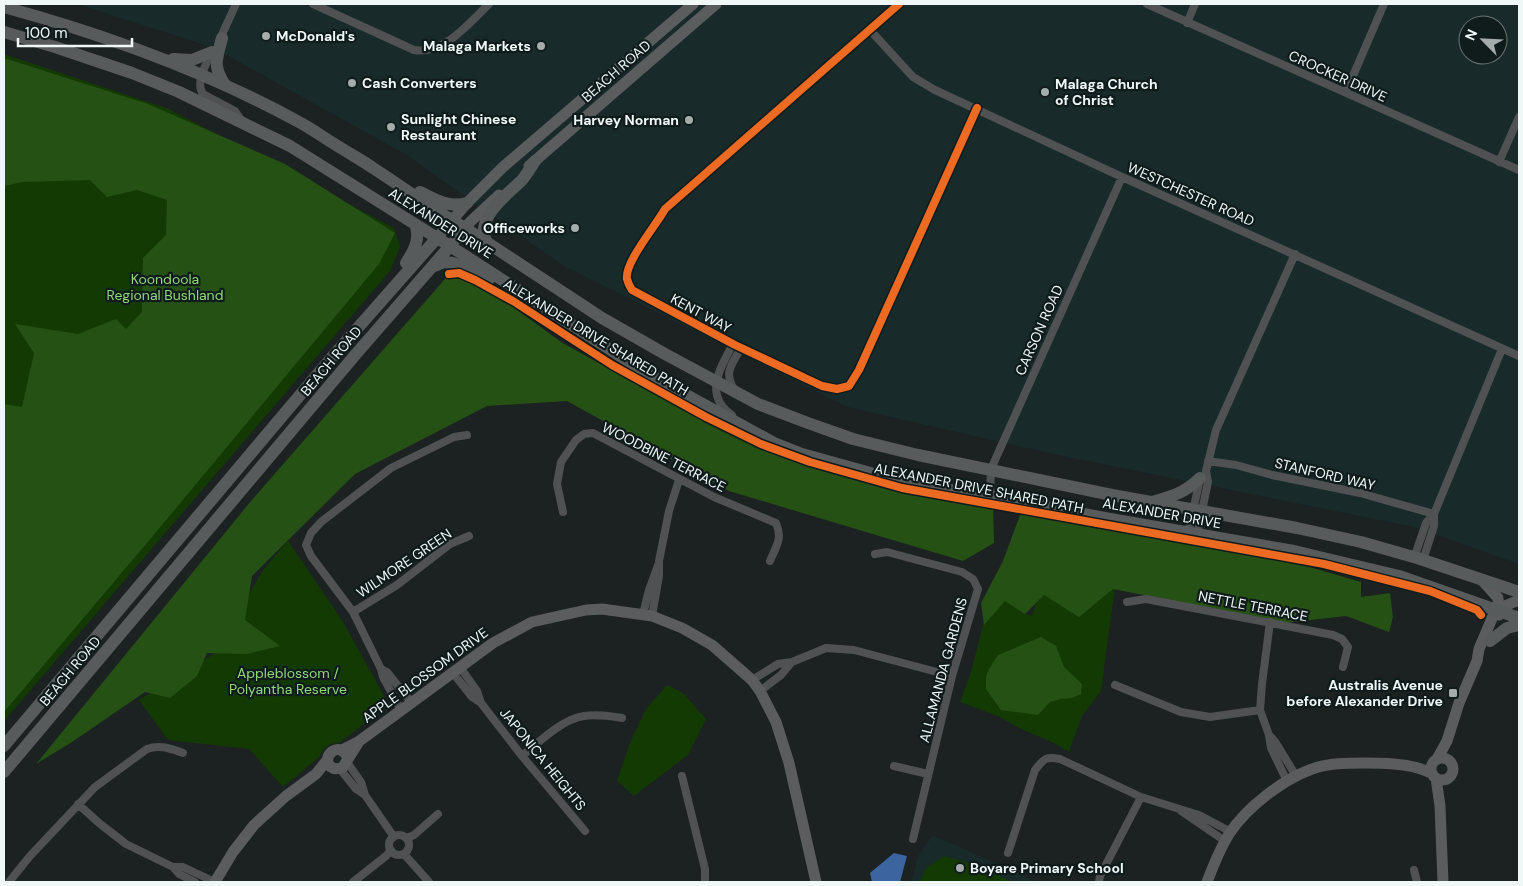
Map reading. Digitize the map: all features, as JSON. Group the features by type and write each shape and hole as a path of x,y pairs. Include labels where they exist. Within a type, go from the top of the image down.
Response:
{"main road":[{"path":"658,34 684,4"},
{"name":"BEACH ROAD","path":"4,746 371,311 467,203 504,168 694,4"},
{"name":"ALEXANDER DRIVE","path":"4,6 62,23 156,56 225,85 300,122 602,318 758,404 853,438 918,454 1150,502 1297,528 1361,542 1519,592"},
{"name":"BEACH ROAD","path":"4,772 356,354 465,228 535,160 712,6"},
{"name":"ALEXANDER DRIVE","path":"4,32 132,73 179,92 290,146 450,246 648,374 774,442 802,454 910,484 990,496 1294,551 1398,576 1519,618"},
{"path":"222,38 216,68 225,85"},
{"path":"156,56 186,61 200,58 212,52"},
{"path":"563,117 571,116 589,101 600,98 605,100"},
{"path":"487,243 483,230 486,220 493,210 524,178 535,160"},
{"path":"372,167 393,175 435,200 457,206 467,203"},
{"path":"371,311 378,296 404,267 414,251 418,236 414,224"},
{"path":"432,267 444,262 453,263 478,273 538,304"},
{"path":"1150,502 1180,493 1191,486 1203,474"},
{"path":"1477,661 1484,652 1499,618 1498,598 1482,580"},
{"path":"1443,882 1437,770 1459,703 1491,622 1499,610 1519,600"},
{"name":"APPLE BLOSSOM DRIVE","path":"340,761 358,742 411,702 493,643 532,622 586,610 602,609 647,615 682,628 712,645 752,680 760,691 776,722 789,763 816,882"},
{"path":"1490,640 1502,631 1519,625"},
{"path":"1207,882 1228,837 1250,808 1291,779 1313,768 1340,763 1384,763 1414,766 1437,770 1451,776 1453,767 1447,740"},
{"path":"1437,770 1445,758 1450,760"},
{"path":"215,882 233,852 254,824 286,796 316,774 340,761"}],"street":[{"path":"236,4 222,38 206,65 200,85 203,94 235,111 243,122"},
{"path":"313,4 414,50 423,52 455,36 489,4"},
{"name":"KENT WAY","path":"899,4 665,209 629,266 626,278 632,290 733,344 822,386 836,389 849,386 860,370 977,108"},
{"name":"CROCKER DRIVE","path":"1147,4 1519,170"},
{"path":"1187,23 1195,4"},
{"path":"1346,92 1384,4"},
{"name":"WESTCHESTER ROAD","path":"870,30 913,77 935,90 1122,177 1519,356"},
{"path":"1499,162 1519,117"},
{"name":"CARSON ROAD","path":"990,496 990,469 1122,177"},
{"path":"1193,534 1203,474 1216,430 1295,254"},
{"path":"733,344 718,372 716,390 719,401 728,412 774,442"},
{"path":"736,392 730,383 728,374 741,348"},
{"path":"1418,559 1426,523 1434,514 1502,348"},
{"name":"WOODBINE TERRACE","path":"563,512 557,484 561,462 576,440 584,434 593,433 721,501 776,523 780,538 770,560"},
{"path":"401,710 353,612 311,556 306,545 311,533 321,522 391,468 454,437 467,435"},
{"name":"STANFORD WAY","path":"1208,461 1236,465 1272,475 1360,493 1434,514"},
{"path":"647,615 649,590 659,561 669,512 679,480"},
{"name":"WILMORE GREEN","path":"353,612 397,585 450,544 469,536"},
{"name":"ALLAMANDA GARDENS","path":"875,554 887,552 962,572 973,579 978,589 952,676 913,839"},
{"name":"NETTLE TERRACE","path":"1127,602 1146,599 1333,635 1342,639 1348,647 1343,667"},
{"path":"1270,622 1260,710 1269,735 1276,743 1291,779"},
{"path":"752,680 778,664 792,662 826,648 854,650 952,676"},
{"path":"760,691 781,675 792,662"},
{"path":"381,669 388,672 411,702"},
{"name":"JAPONICA HEIGHTS","path":"456,670 472,697 481,703 522,756 585,831"},
{"path":"1115,686 1180,712 1210,717 1260,710"},
{"path":"522,756 557,727 581,716 602,715 622,718"},
{"path":"10,882 30,856 95,787 147,749 154,746 167,747 183,753"},
{"path":"1008,853 1036,770 1044,758 1051,757 1060,759 1141,797 1199,816 1228,837"},
{"path":"340,761 361,782 365,795 394,837"},
{"path":"894,766 928,774"},
{"path":"682,776 704,869 705,882"},
{"path":"1098,882 1141,797"},
{"path":"78,804 126,844 173,866 182,867 215,882"},
{"path":"407,838 409,848 404,854 398,855 391,850 390,843 394,837 400,835 407,838 414,835 438,814"},
{"path":"353,882 391,850"},
{"path":"404,854 429,882"},
{"path":"173,866 179,874 195,882"},
{"path":"1414,870 1417,882"}],"shaded area":[{"path":"77,4 1519,4 1519,564 1414,527 1058,455 847,407 562,265 405,154 214,48"},
{"name":"Boyare Primary School","path":"933,835 1037,882 911,882 919,854"}],"green space":[{"name":"Koondoola Regional Bushland","path":"4,54 169,109 394,228 400,247 390,271 4,721"},
{"name":"Koondoola Regional Bushland","path":"4,58 148,104 285,164 395,233 379,264 4,712 4,404 22,407 34,353 15,324 78,334 116,319 126,329 142,312 143,258 166,235 167,200 137,190 107,197 90,180 23,182 4,186"},
{"path":"451,272 494,293 561,342 681,409 793,456 993,505 994,543 963,561 729,491 567,401 487,406 355,474 252,576 245,620 280,646 247,654 207,653 197,676 170,698 145,692 36,764 251,501"},
{"path":"1041,510 1258,552 1361,582 1361,597 1390,593 1393,617 1389,632 1346,616 1284,623 1113,589 1079,617 1044,595 1025,614 1005,601 984,625 981,603 1003,561 1020,515"},
{"name":"Appleblossom / Polyantha Reserve","path":"288,541 342,620 389,705 339,743 331,744 324,749 319,757 283,787 249,749 168,740 139,700 215,653 263,570"},
{"path":"993,586 1021,612 1032,616 1036,604 1043,595 1056,600 1115,587 1101,691 1082,716 1069,752 1000,717 960,702 971,672"},
{"path":"1041,637 1056,646 1064,667 1082,684 1081,694 1072,698 1050,702 1038,715 1001,710 986,689 986,677 989,669 998,655"},
{"path":"667,685 683,693 706,719 688,755 634,796 617,781 631,740 646,709"},
{"path":"944,856 973,864 1013,882 920,882 925,869"}],"water":[{"path":"894,853 907,856 900,882 872,882 870,873"}],"cycle path":[{"path":"899,4 665,209 642,244 627,272 627,279 632,290 735,345 822,386 837,389 849,386 859,370 977,108"},
{"name":"ALEXANDER DRIVE SHARED PATH","path":"449,274 459,273 513,301 612,365 706,417 761,444 810,462 902,488 1324,564 1430,591 1477,610 1481,615"}],"place":[{"name":"McDonald's","path":"266,36"},
{"name":"Malaga Markets","path":"541,46"},
{"name":"Cash Converters","path":"352,83"},
{"name":"Malaga Church of Christ","path":"1045,92"},
{"name":"Harvey Norman","path":"689,120"},
{"name":"Sunlight Chinese Restaurant","path":"391,127"},
{"name":"Officeworks","path":"575,228"},
{"name":"Australis Avenue before Alexander Drive","path":"1453,693"},
{"name":"Boyare Primary School","path":"960,868"}]}
